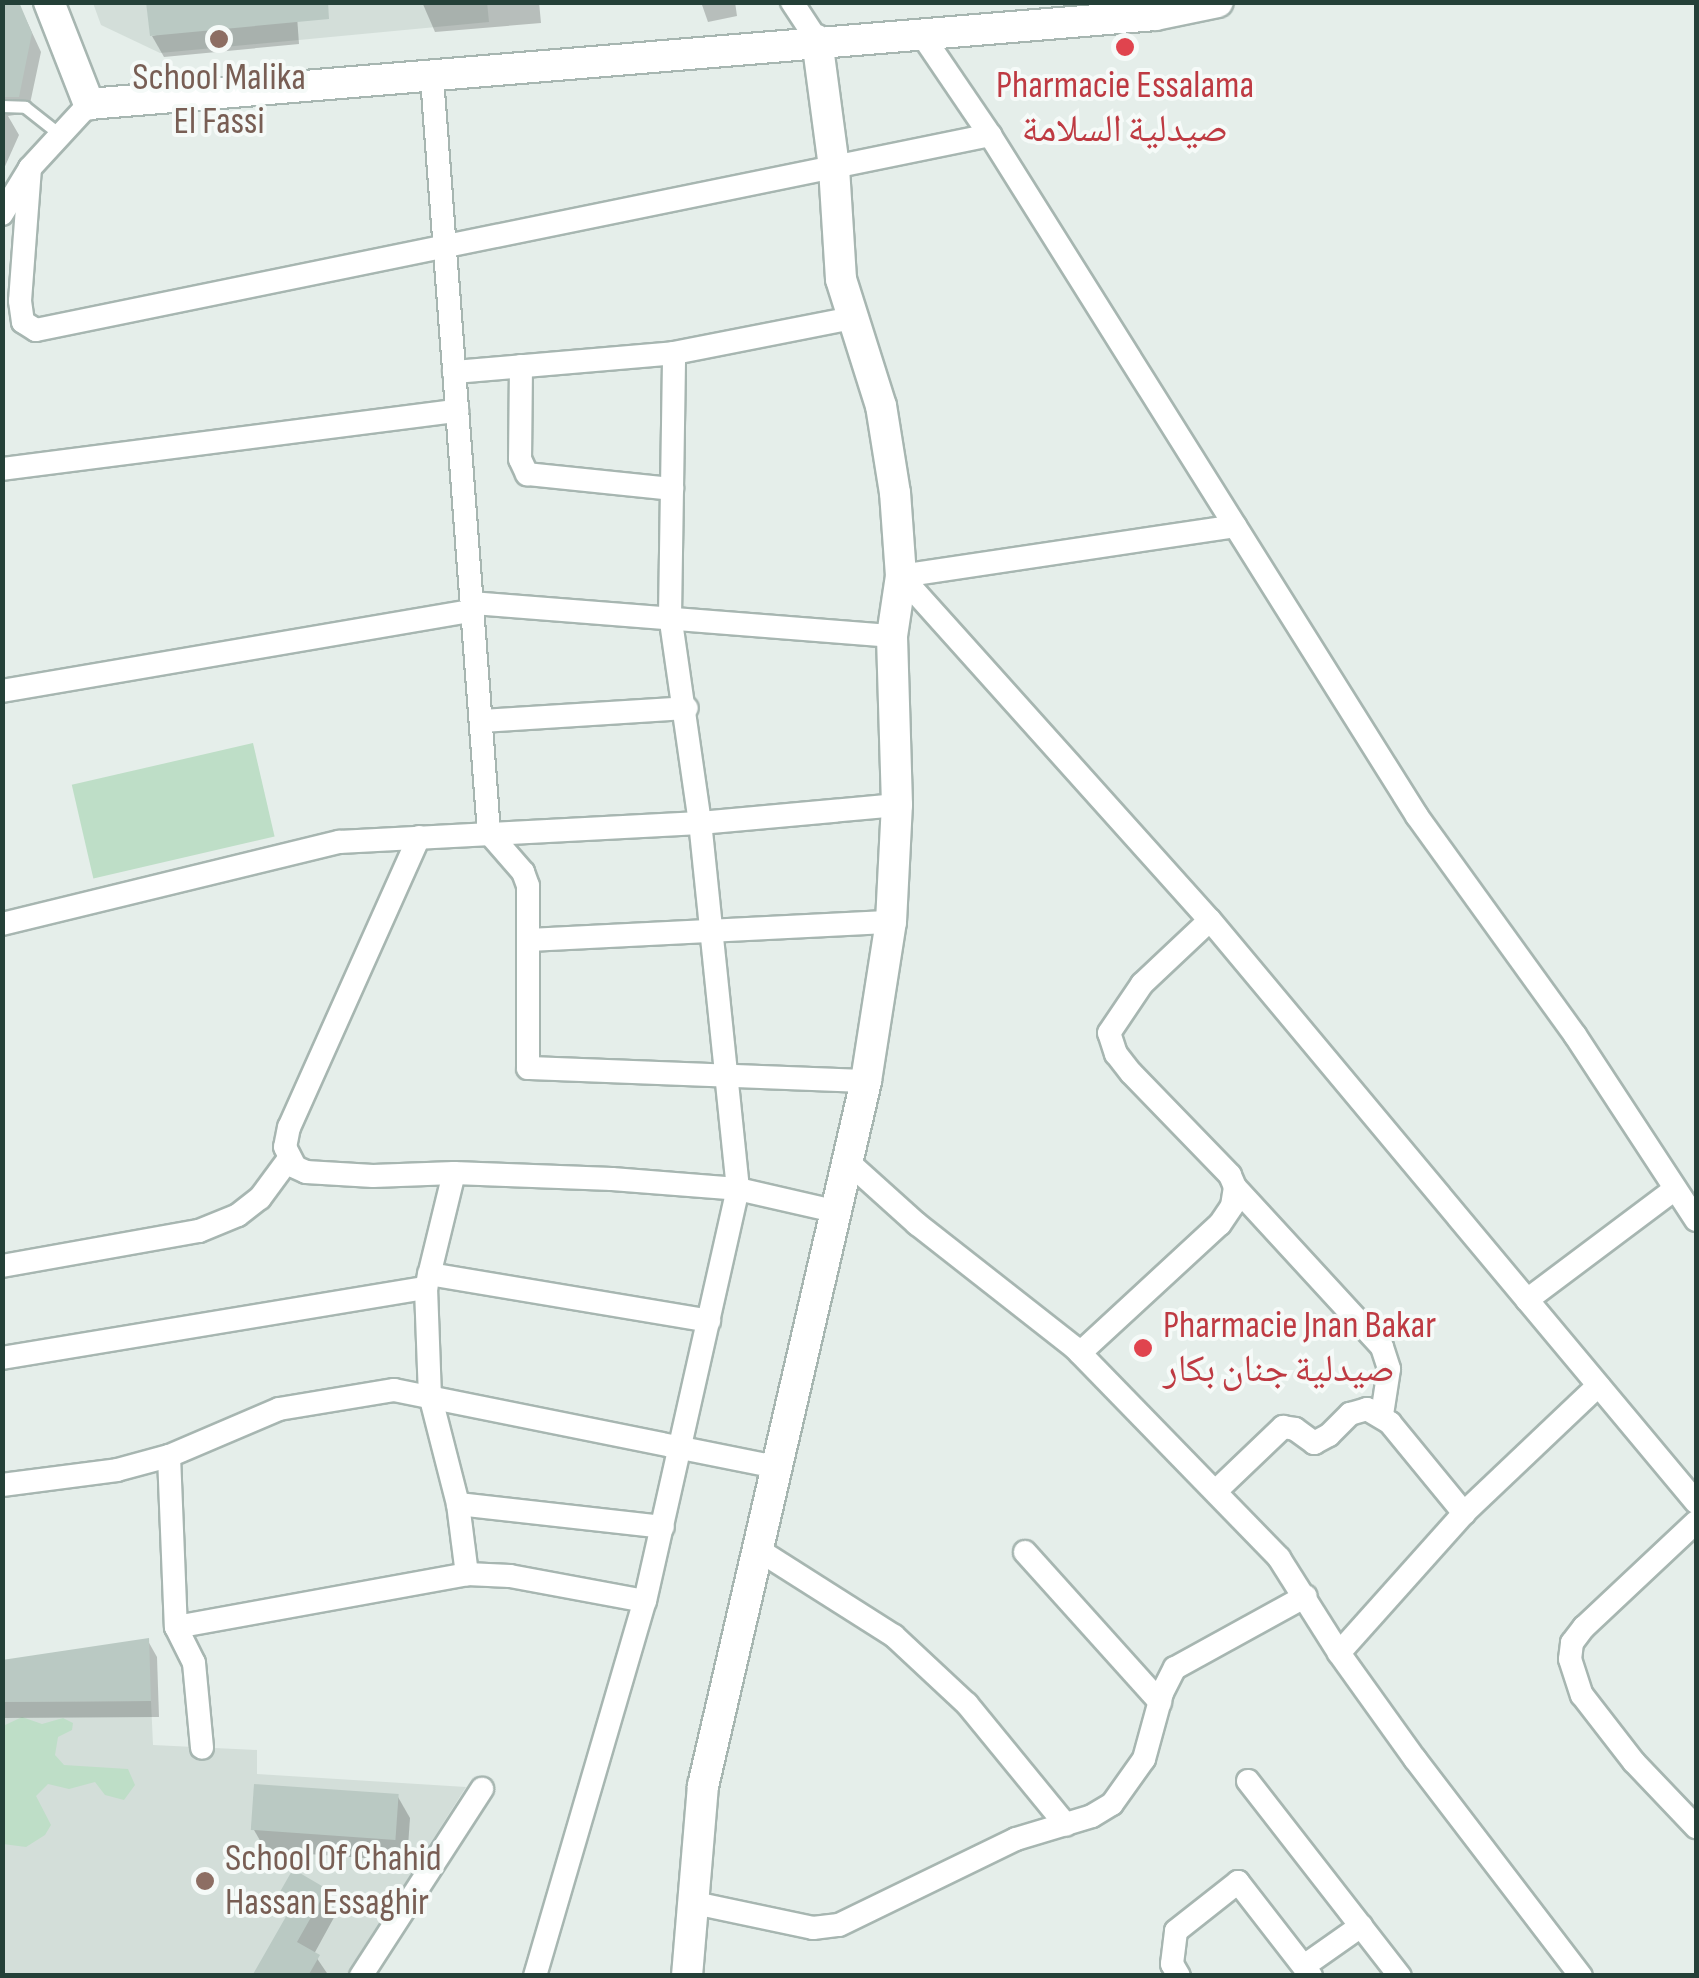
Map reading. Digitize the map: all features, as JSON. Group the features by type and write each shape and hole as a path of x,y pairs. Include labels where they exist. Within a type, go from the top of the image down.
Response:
{"street":[{"path":"50,2 89,104"},
{"path":"687,1976 690,1902 703,1786 866,1081 891,922 897,805 892,636 900,576 890,448 841,280 834,166 817,40 792,2"},
{"path":"2,214 30,168 58,133 89,104 432,78 817,40 1154,15 1218,2"},
{"path":"920,32 990,135 1417,816 1575,1034 1696,1220"},
{"path":"432,78 489,833 523,872 530,940 528,1068 866,1081"},
{"path":"30,168 20,301 23,322 36,330 990,135"},
{"path":"454,372 674,353 852,318"},
{"path":"536,1976 663,1527 738,1189 700,823 670,616 674,353"},
{"path":"520,366 520,460 527,474 672,490"},
{"path":"2,469 457,410"},
{"path":"900,576 1235,526"},
{"path":"900,576 1210,920 1696,1502"},
{"path":"2,691 472,607 670,616 892,636"},
{"path":"481,721 686,708"},
{"path":"2,924 339,842 700,823 897,805"},
{"path":"419,837 289,1127 284,1147 288,1160 306,1172 454,1173 738,1189 834,1210"},
{"path":"1210,920 1142,984 1108,1033 1116,1054 1131,1074 1215,1155 1235,1187 1382,1347 1389,1369 1382,1415"},
{"path":"530,940 891,922"},
{"path":"2,1266 199,1231 238,1214 260,1198 288,1160"},
{"path":"846,1160 917,1224 1080,1353 1279,1558 1339,1653 1580,1976"},
{"path":"454,1173 427,1281 430,1395 458,1504 467,1574"},
{"path":"1080,1353 1220,1224 1232,1206 1235,1187"},
{"path":"1527,1300 1675,1189"},
{"path":"2,1358 427,1281 709,1321"},
{"path":"1339,1653 1464,1513 1598,1386"},
{"path":"2,1485 117,1470 169,1456 279,1409 394,1390 776,1467"},
{"path":"1216,1491 1283,1427 1295,1429 1314,1443 1329,1436 1354,1411 1368,1408 1382,1415 1464,1513"},
{"path":"169,1456 176,1628 194,1663 202,1748"},
{"path":"458,1504 663,1527"},
{"path":"1696,1522 1584,1627 1572,1642 1570,1659 1582,1695 1634,1762 1696,1828"},
{"path":"757,1549 894,1636 967,1704 1066,1824"},
{"path":"1026,1552 1160,1702"},
{"path":"176,1628 467,1574 510,1576 644,1601"},
{"path":"690,1902 813,1928 839,1926 1016,1840 1112,1804 1144,1759 1168,1677 1183,1662 1306,1596"},
{"path":"1248,1781 1400,1976"},
{"path":"361,1976 482,1789"},
{"path":"1180,1976 1172,1964 1176,1931 1238,1882 1307,1971 1362,1926"}],"lane":[{"path":"2,106 25,107 58,133"}],"shaded area":[{"name":"School Malika El Fassi","path":"487,2 489,22 160,53 101,25 93,3"},
{"name":"School Of Chahid Hassan Essaghir","path":"151,1701 153,1745 257,1750 257,1774 466,1787 347,1975 3,1975 2,1702"}],"green space":[{"path":"253,743 275,837 93,878 72,785"},
{"path":"22,1717 42,1724 63,1718 73,1723 72,1730 58,1737 55,1755 64,1765 128,1769 135,1785 124,1800 105,1795 95,1782 69,1789 48,1784 36,1796 51,1825 45,1835 26,1847 3,1844 3,1726"}],"building":[{"path":"2,2 19,2 32,33 19,97 2,97"},
{"path":"146,2 328,2 329,19 150,36"},
{"path":"149,1638 151,1701 2,1702 2,1660"},
{"path":"254,1784 399,1794 395,1840 251,1830"},
{"path":"293,1869 327,1889 297,1942 320,1955 308,1976 252,1976 292,1906 277,1897"}],"place":[{"name":"School Malika El Fassi","path":"219,39"},
{"name":"Pharmacie Essalama صيدلية السلامة","path":"1125,47"},
{"name":"Pharmacie Jnan Bakar صيدلية جنان بكار","path":"1143,1348"},
{"name":"School Of Chahid Hassan Essaghir","path":"205,1881"}]}
